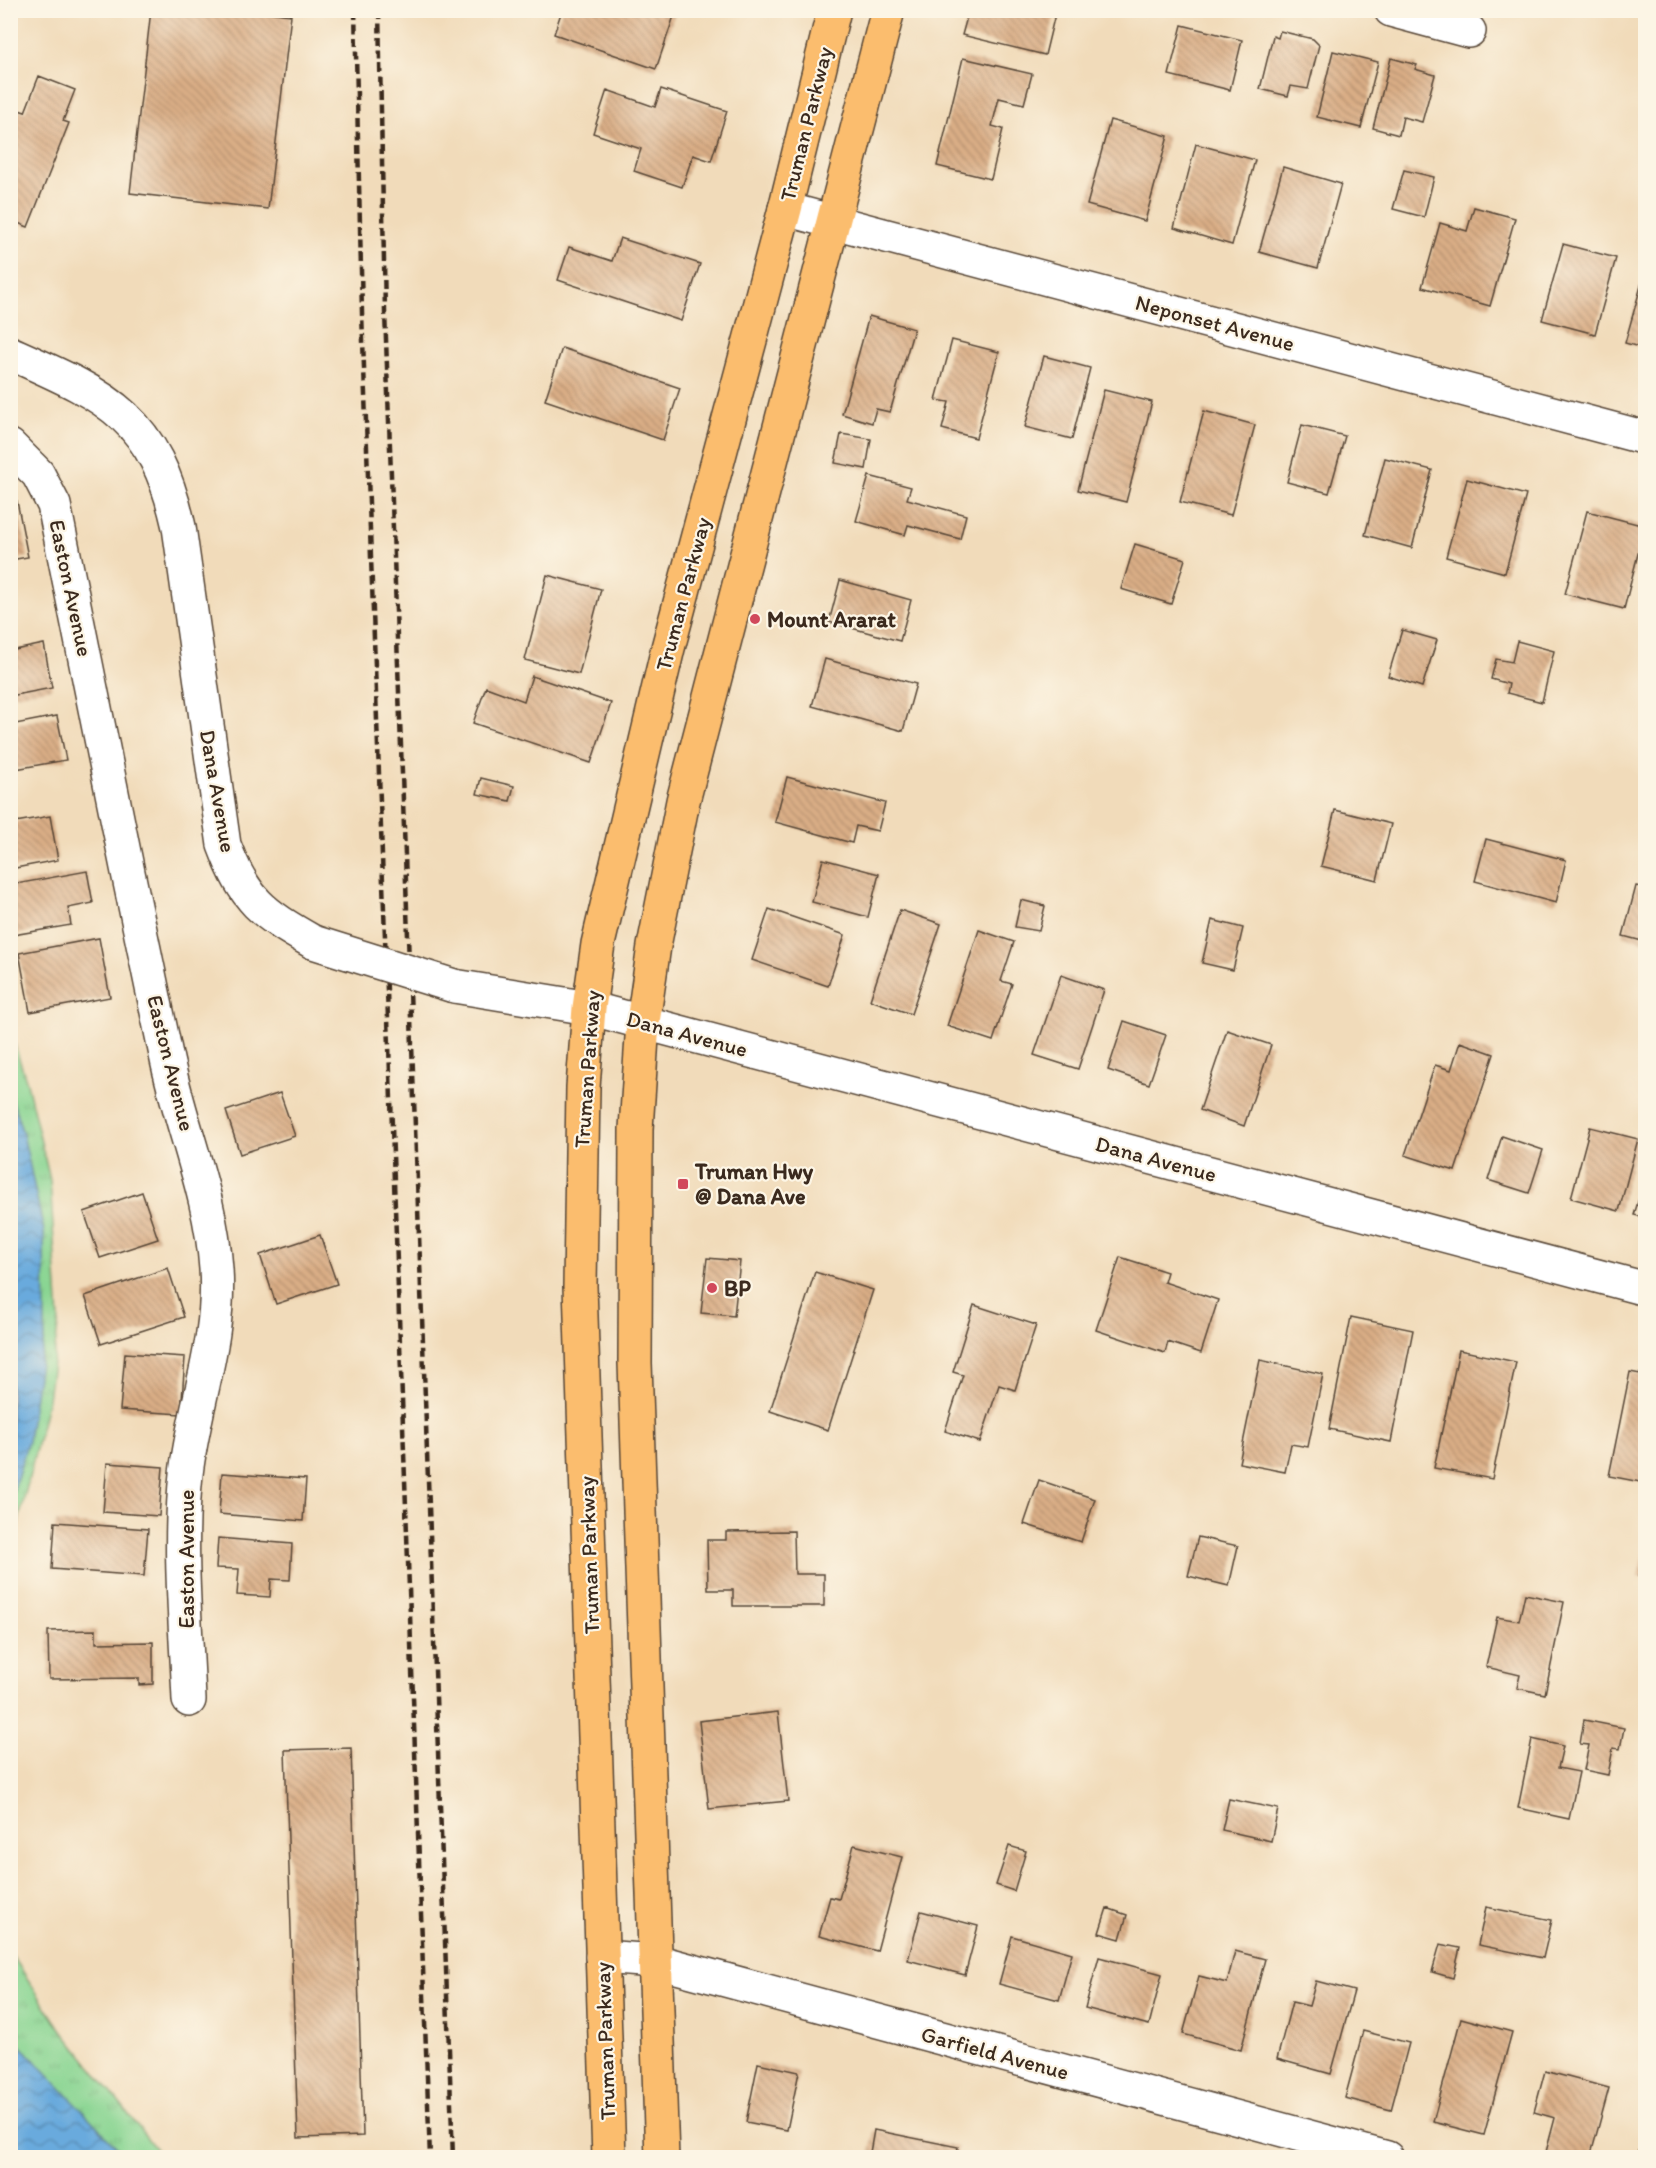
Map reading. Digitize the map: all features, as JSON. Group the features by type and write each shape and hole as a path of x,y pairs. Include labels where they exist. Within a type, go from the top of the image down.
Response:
{"main road":[{"name":"Truman Parkway","path":"609,2157 580,1286 583,1087 589,1008 598,944 668,648 785,209 834,10"},
{"path":"662,2157 635,1363 636,1129 643,1022 654,946 683,801 888,10"}],"street":[{"path":"1391,10 1469,31"},
{"name":"Neponset Avenue","path":"785,209 1646,438"},
{"name":"Dana Avenue","path":"10,353 58,374 116,407 133,424 158,459 167,480 178,527 224,845 232,867 255,903 268,916 313,942 454,987 589,1008 1646,1289"},
{"name":"Easton Avenue","path":"10,446 38,474 54,505 167,1060 196,1157 213,1232 216,1308 211,1346 191,1440 184,1507 189,1700"},
{"name":"Garfield Avenue","path":"602,1957 655,1961 1387,2157"}],"green space":[{"path":"11,1034 27,1083 50,1180 59,1319 48,1399 11,1553"},
{"path":"10,1952 55,2021 162,2157 11,2157"}],"water":[{"path":"10,1092 23,1134 44,1231 45,1331 28,1441 11,1499"},
{"path":"11,2035 126,2157 11,2157"}],"building":[{"path":"151,10 251,10 291,15 268,209 130,193"},
{"path":"562,10 676,10 656,69 554,34"},
{"path":"969,10 1056,10 1045,55 962,35"},
{"path":"1182,25 1242,40 1230,90 1169,75"},
{"path":"1280,31 1313,39 1319,45 1308,89 1291,86 1288,96 1260,89 1273,36 1278,38"},
{"path":"1333,51 1378,62 1361,128 1317,117"},
{"path":"963,58 1032,74 1024,104 999,98 992,126 1003,129 991,179 937,166"},
{"path":"1391,58 1417,65 1415,69 1435,75 1422,122 1403,117 1399,135 1373,128"},
{"path":"39,76 75,90 63,121 69,123 28,227 10,220 10,107 25,112"},
{"path":"661,89 727,111 711,161 693,155 682,187 634,171 641,149 593,133 607,90 655,107"},
{"path":"1110,120 1168,136 1145,221 1087,205"},
{"path":"1196,144 1255,160 1232,245 1174,228"},
{"path":"1283,167 1341,184 1318,268 1259,252"},
{"path":"1404,170 1434,177 1424,217 1393,209"},
{"path":"1474,207 1515,218 1490,306 1422,287 1440,223 1467,231"},
{"path":"620,238 700,264 681,321 558,280 569,247 612,261"},
{"path":"1563,244 1616,258 1595,334 1542,320"},
{"path":"1644,275 1646,276 1646,349 1625,343"},
{"path":"869,316 914,329 890,412 876,409 872,423 842,414"},
{"path":"952,340 999,352 976,438 942,429 949,402 936,400"},
{"path":"562,348 680,388 663,440 545,400"},
{"path":"1044,356 1090,368 1072,439 1025,427"},
{"path":"1104,390 1152,402 1126,502 1078,490"},
{"path":"1204,411 1255,425 1231,515 1180,502"},
{"path":"1302,425 1345,436 1329,493 1287,482"},
{"path":"841,434 871,439 866,469 835,463"},
{"path":"1385,458 1432,470 1412,548 1365,535"},
{"path":"869,476 911,487 907,499 966,515 960,539 908,525 905,535 856,521"},
{"path":"1467,479 1526,495 1505,573 1446,557"},
{"path":"17,501 28,557 10,560 10,503"},
{"path":"1587,511 1645,526 1624,609 1565,594"},
{"path":"1135,544 1185,559 1171,604 1121,589"},
{"path":"547,575 601,589 579,674 525,660"},
{"path":"840,580 911,600 900,641 829,622"},
{"path":"1402,630 1437,640 1422,687 1388,676"},
{"path":"1517,641 1554,651 1542,702 1507,693 1509,684 1491,679 1496,659 1512,662"},
{"path":"44,644 52,688 10,696 10,651"},
{"path":"825,659 916,684 903,731 812,706"},
{"path":"532,676 611,703 591,763 473,723 486,687 524,701"},
{"path":"57,716 66,760 10,770 10,725"},
{"path":"787,777 885,803 878,831 856,826 852,843 775,822"},
{"path":"481,778 514,786 510,801 477,794"},
{"path":"1335,810 1391,824 1377,880 1321,866"},
{"path":"50,816 58,860 10,869 10,823"},
{"path":"1486,839 1566,860 1556,903 1475,881"},
{"path":"823,859 879,874 868,917 812,902"},
{"path":"87,871 93,903 68,908 71,925 13,935 10,885"},
{"path":"1636,886 1646,888 1646,942 1623,936"},
{"path":"1021,900 1045,906 1039,931 1015,927"},
{"path":"769,909 845,935 828,986 752,960"},
{"path":"900,910 941,924 911,1014 870,1000"},
{"path":"1212,920 1243,928 1233,970 1202,963"},
{"path":"979,930 1014,942 1001,981 1012,984 993,1041 947,1026"},
{"path":"99,938 110,997 30,1012 19,953"},
{"path":"1061,975 1104,990 1078,1069 1034,1055"},
{"path":"1124,1021 1166,1035 1149,1084 1108,1070"},
{"path":"1227,1030 1271,1045 1244,1126 1200,1110"},
{"path":"1460,1042 1494,1054 1455,1171 1405,1155 1435,1065 1451,1070"},
{"path":"280,1093 295,1136 240,1154 226,1111"},
{"path":"1590,1127 1638,1139 1619,1211 1571,1198"},
{"path":"1502,1136 1543,1150 1529,1193 1488,1180"},
{"path":"1646,1175 1646,1218 1634,1215"},
{"path":"142,1192 158,1239 100,1258 84,1212"},
{"path":"320,1235 337,1284 276,1304 260,1255"},
{"path":"1120,1257 1167,1272 1164,1282 1218,1300 1201,1353 1168,1342 1165,1353 1096,1330"},
{"path":"707,1258 740,1261 734,1316 701,1313"},
{"path":"168,1268 184,1317 101,1344 85,1296"},
{"path":"815,1272 873,1290 828,1430 770,1411"},
{"path":"974,1305 1036,1325 1015,1390 999,1385 980,1442 945,1431 963,1375 953,1372"},
{"path":"1351,1317 1413,1330 1391,1442 1329,1429"},
{"path":"1459,1350 1516,1362 1492,1479 1434,1468"},
{"path":"125,1353 185,1357 181,1414 120,1410"},
{"path":"1260,1360 1323,1374 1308,1447 1291,1444 1285,1472 1239,1463"},
{"path":"1630,1372 1646,1375 1646,1483 1609,1476"},
{"path":"107,1463 163,1467 159,1516 103,1512"},
{"path":"222,1473 306,1479 303,1521 219,1514"},
{"path":"1039,1480 1095,1499 1081,1542 1024,1524"},
{"path":"55,1522 148,1529 144,1576 52,1569"},
{"path":"794,1531 795,1574 824,1574 824,1606 733,1606 733,1590 708,1590 707,1540 726,1540 726,1532"},
{"path":"1198,1537 1238,1546 1229,1586 1188,1576"},
{"path":"218,1538 292,1544 290,1580 271,1579 270,1597 237,1595 239,1569 216,1568"},
{"path":"1646,1548 1646,1578 1638,1576"},
{"path":"1525,1594 1564,1602 1545,1694 1517,1688 1520,1675 1486,1667 1497,1617 1519,1621"},
{"path":"96,1630 96,1643 153,1642 153,1684 139,1685 139,1678 49,1679 48,1631"},
{"path":"778,1712 788,1801 709,1809 699,1721"},
{"path":"1584,1720 1624,1728 1620,1749 1613,1748 1608,1775 1584,1770 1589,1745 1580,1744"},
{"path":"1532,1739 1563,1746 1558,1768 1579,1772 1569,1819 1518,1808"},
{"path":"351,1748 363,2136 298,2138 285,1750"},
{"path":"1229,1799 1278,1809 1271,1841 1222,1830"},
{"path":"854,1845 902,1857 877,1951 819,1936 830,1897 839,1899"},
{"path":"1009,1846 1026,1851 1014,1891 996,1885"},
{"path":"1486,1907 1552,1920 1543,1958 1478,1945"},
{"path":"1107,1908 1127,1915 1120,1939 1099,1933"},
{"path":"921,1911 978,1926 965,1975 908,1960"},
{"path":"1012,1936 1072,1953 1059,2000 999,1984"},
{"path":"1440,1944 1460,1948 1453,1978 1432,1972"},
{"path":"1235,1951 1265,1959 1241,2050 1183,2034 1199,1976 1227,1983"},
{"path":"1099,1957 1162,1974 1149,2025 1085,2008"},
{"path":"1316,1981 1354,1991 1331,2074 1277,2059 1292,2002 1309,2006"},
{"path":"1461,2018 1512,2032 1484,2135 1433,2122"},
{"path":"1363,2031 1409,2043 1391,2110 1345,2098"},
{"path":"758,2063 799,2072 787,2130 746,2122"},
{"path":"1545,2071 1609,2088 1590,2158 1566,2158 1546,2152 1555,2118 1534,2112"},
{"path":"1645,2127 1646,2158 1637,2158"},
{"path":"874,2130 958,2147 956,2158 869,2158"}],"railway":[{"path":"355,10 362,313 430,2158"},
{"path":"379,10 385,312 453,2158"}],"place":[{"name":"Mount Ararat","path":"755,619"},
{"name":"Truman Hwy @ Dana Ave","path":"683,1184"},
{"name":"BP","path":"712,1288"}]}
